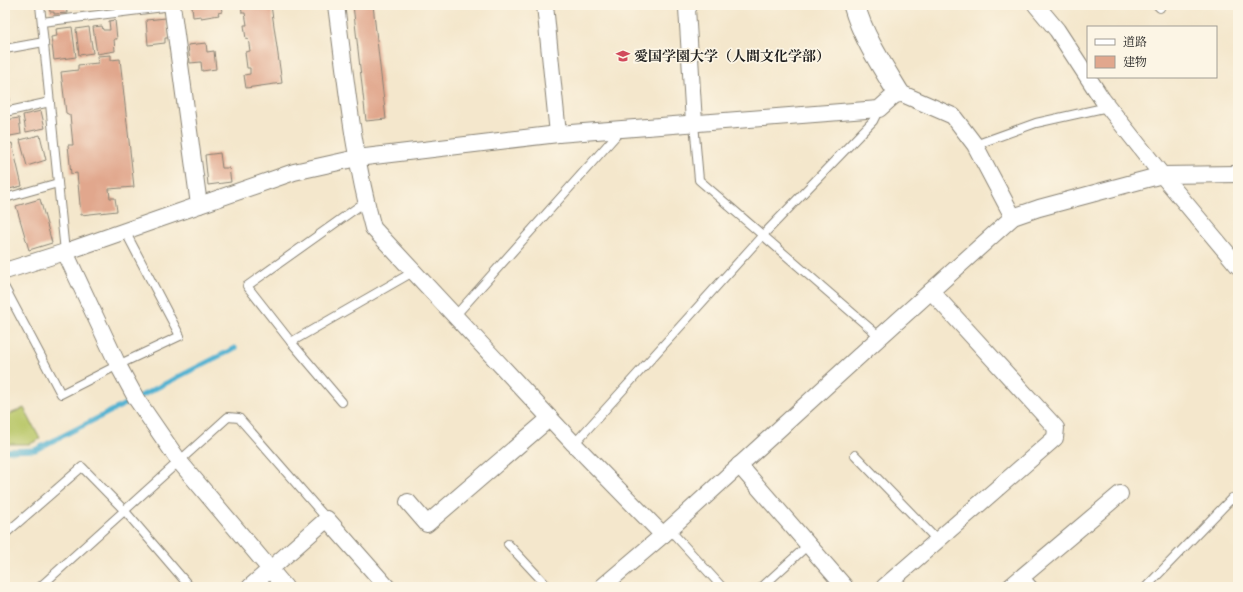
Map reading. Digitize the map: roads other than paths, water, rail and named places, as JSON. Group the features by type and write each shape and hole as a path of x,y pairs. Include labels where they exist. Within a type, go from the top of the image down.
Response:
{"street":[{"path":"336,5 357,158 365,202 373,228 574,444 666,532"},
{"path":"545,5 558,134"},
{"path":"690,5 688,8 694,124"},
{"path":"854,5 868,42 898,92 913,100 953,116 975,145 1014,218"},
{"path":"1037,5 1057,30 1087,76"},
{"path":"172,6 199,205"},
{"path":"1088,78 1108,107 1162,175 1238,266"},
{"path":"5,271 65,252 294,172 357,158 558,134 879,109 898,92"},
{"path":"607,585 931,291 1014,218 1039,208 1162,175 1238,174"},
{"path":"65,252 118,365 137,400 179,461 285,587"},
{"path":"884,587 1055,438 1056,428 931,291"},
{"path":"408,502 427,524 550,418"},
{"path":"739,465 845,587"},
{"path":"1010,587 1120,494"},
{"path":"250,587 327,519 387,587"}],"lane":[{"path":"40,5 65,252"},
{"path":"42,22 172,6"},
{"path":"5,49 44,42"},
{"path":"5,112 50,102"},
{"path":"975,145 1036,123 1108,107"},
{"path":"574,444 762,236 873,121 879,109"},
{"path":"694,124 698,180 880,337"},
{"path":"455,316 621,129"},
{"path":"5,198 58,183"},
{"path":"342,402 247,286 365,202"},
{"path":"5,288 61,394 180,336 125,231"},
{"path":"292,342 413,272"},
{"path":"40,587 228,418 239,418 327,519"},
{"path":"855,455 938,541"},
{"path":"5,534 82,467 124,510 190,587"},
{"path":"1146,587 1232,498 1238,505"},
{"path":"666,532 722,587"},
{"path":"508,544 548,587"},
{"path":"762,587 808,545"},
{"path":"1024,575 1034,587"}],"waterway":[{"path":"5,451 35,450 235,348"}],"place":[{"name":"愛国学園大学（人間文化学部）","path":"623,56"}]}
